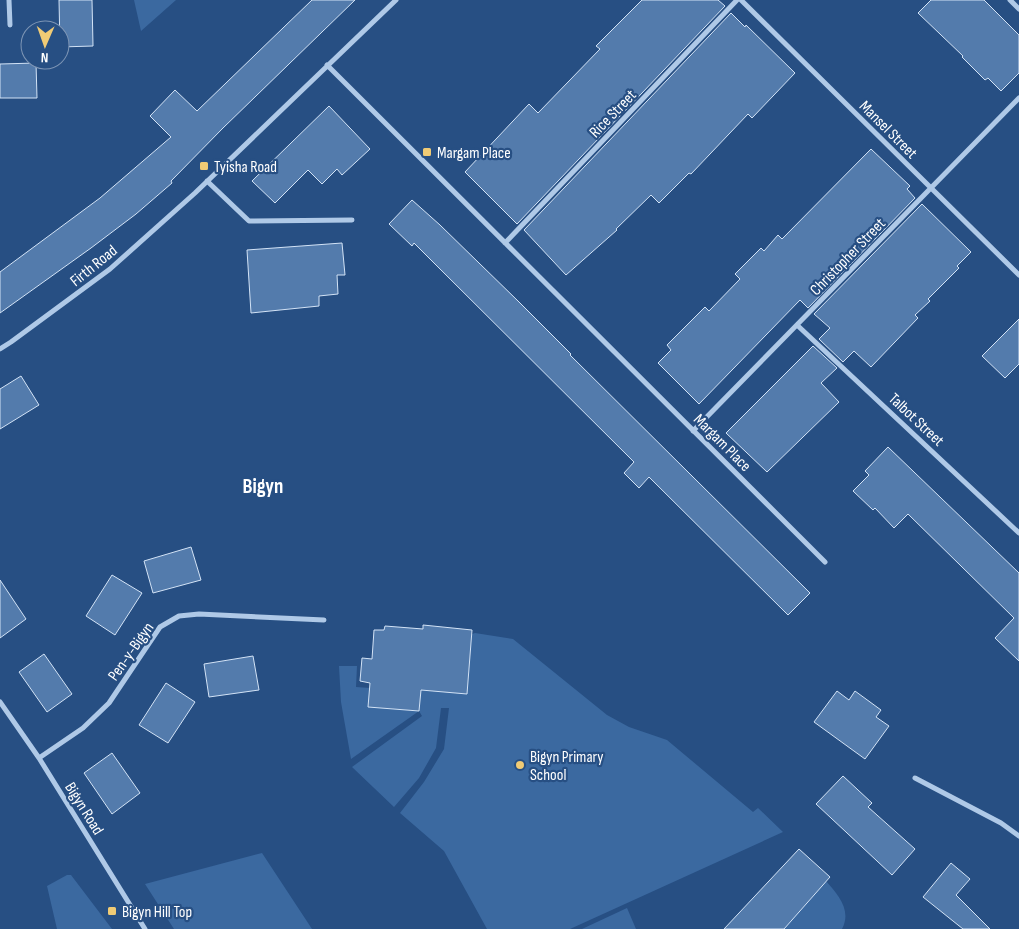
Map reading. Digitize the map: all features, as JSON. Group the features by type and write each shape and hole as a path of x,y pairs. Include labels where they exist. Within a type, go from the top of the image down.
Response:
{"street":[{"path":"9,0 10,25"},
{"path":"352,220 249,221 207,181 396,0"},
{"name":"Rice Street","path":"505,243 738,0"},
{"name":"Mansel Street","path":"742,0 1019,275"},
{"path":"1010,0 1019,9"},
{"name":"Margam Place","path":"327,65 825,562"},
{"name":"Christopher Street","path":"693,431 1019,98"},
{"name":"Firth Road","path":"0,349 110,269 207,181"},
{"name":"Talbot Street","path":"797,325 1019,532"},
{"name":"Pen-y-Bigyn","path":"39,758 84,728 109,703 160,627 179,616 199,614 324,620"},
{"name":"Bigyn Road","path":"0,702 39,758 145,929"},
{"path":"915,778 1001,823 1019,836"}],"shaded area":[{"path":"134,0 176,0 141,31"},
{"name":"Bigyn Primary School","path":"472,634 513,639 607,715 629,727 667,740 753,812 758,808 783,832 570,929 487,929 444,851 400,813 424,782 444,749 449,708 441,708 436,748 419,778 394,807 352,767 422,716 419,711 421,690 467,693"},
{"path":"339,666 357,666 356,687 370,688 369,707 419,711 351,759 341,702"},
{"path":"262,853 312,929 174,929 145,884"},
{"path":"67,875 71,875 112,929 57,929 47,886"},
{"path":"826,881 839,897 844,909 845,922 842,929 784,929"},
{"path":"627,908 636,929 582,929"}],"building":[{"path":"59,0 92,0 93,46 70,47 70,20 59,20"},
{"path":"312,0 355,0 223,128 171,181 172,183 136,214 0,313 0,272 100,198 171,137 150,116 175,90 197,111"},
{"path":"642,0 718,0 725,6 517,224 465,172 529,104 538,113 600,49 596,46"},
{"path":"931,0 984,0 1019,35 1019,73 1001,91 988,78 985,80 918,13"},
{"path":"731,13 745,27 746,25 795,73 752,118 748,114 691,174 689,173 659,203 651,195 617,230 566,275 524,230"},
{"path":"20,63 20,70 36,70 37,98 0,98 0,64"},
{"path":"329,106 370,149 342,175 337,169 322,184 308,170 275,203 252,181"},
{"path":"871,149 910,186 907,189 915,198 808,308 800,300 699,404 658,363 671,350 667,345 705,307 709,311 740,279 735,274 761,248 764,251 778,235 782,239"},
{"path":"412,200 518,301 810,593 788,615 649,477 639,488 624,473 634,462 414,243 412,246 389,224"},
{"path":"922,204 971,252 957,266 959,268 928,299 930,301 915,315 918,318 871,367 854,351 843,362 819,339 830,328 814,314"},
{"path":"342,243 345,275 337,275 338,294 319,296 319,306 251,313 247,250"},
{"path":"1019,319 1019,364 1005,378 982,356"},
{"path":"813,346 837,368 821,383 839,402 767,472 726,433"},
{"path":"21,376 39,405 0,429 0,389"},
{"path":"888,447 1019,573 1019,661 995,638 1014,618 908,514 894,528 875,508 873,510 853,491 869,475 865,471"},
{"path":"191,547 201,580 153,593 144,561"},
{"path":"112,575 142,593 115,635 86,616"},
{"path":"0,580 26,619 0,638"},
{"path":"423,625 472,630 467,694 421,690 419,711 368,707 370,683 360,681 362,658 372,659 374,630 384,630 385,626 423,629"},
{"path":"44,654 72,694 47,712 19,672"},
{"path":"253,656 259,690 209,697 204,664"},
{"path":"166,683 195,702 168,743 139,725"},
{"path":"837,691 849,700 855,691 881,710 876,717 889,726 865,759 814,722"},
{"path":"112,753 140,793 112,814 84,773"},
{"path":"843,776 872,803 868,807 915,849 892,875 816,804"},
{"path":"799,849 830,877 784,929 724,929"},
{"path":"951,863 970,879 956,895 990,929 963,929 923,897"}],"place":[{"name":"Margam Place","path":"427,152"},
{"name":"Tyisha Road","path":"204,166"},
{"name":"Bigyn Primary School","path":"520,765"},
{"name":"Bigyn Hill Top","path":"112,911"}],"district":[{"name":"Bigyn","path":"263,486"}]}
